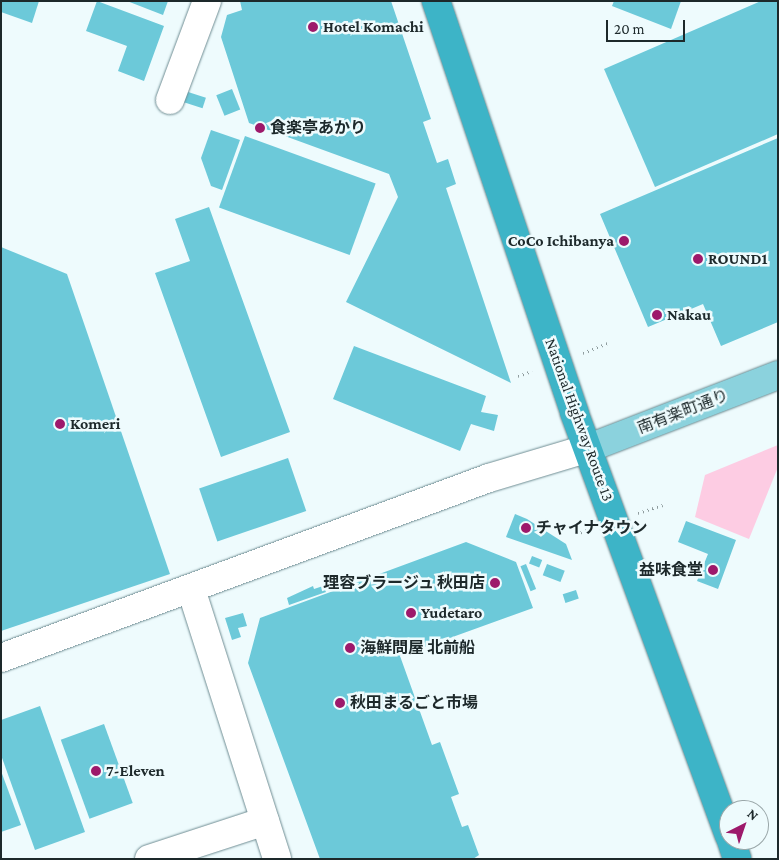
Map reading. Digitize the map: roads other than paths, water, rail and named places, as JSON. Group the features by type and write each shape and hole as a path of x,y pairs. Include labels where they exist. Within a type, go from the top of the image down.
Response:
{"highway":[{"name":"National Highway Route 13","path":"436,1 563,379 719,808"}],"main road":[{"name":"南有楽町通り","path":"589,448 778,376"}],"street":[{"path":"170,100 208,1"},
{"path":"1,658 489,478 589,448"},
{"path":"191,589 277,859"},
{"path":"149,859 265,821"}],"place":[{"name":"Hotel Komachi","path":"313,27"},
{"name":"食楽亭あかり","path":"260,128"},
{"name":"CoCo Ichibanya","path":"624,241"},
{"name":"ROUND1","path":"698,259"},
{"name":"Nakau","path":"657,315"},
{"name":"Komeri","path":"60,424"},
{"name":"チャイナタウン","path":"526,528"},
{"name":"益味食堂","path":"713,570"},
{"name":"理容ブラージュ 秋田店","path":"495,583"},
{"name":"Yudetaro","path":"411,613"},
{"name":"海鮮問屋 北前船","path":"350,648"},
{"name":"秋田まるごと市場","path":"340,703"},
{"name":"7-Eleven","path":"96,771"}]}
